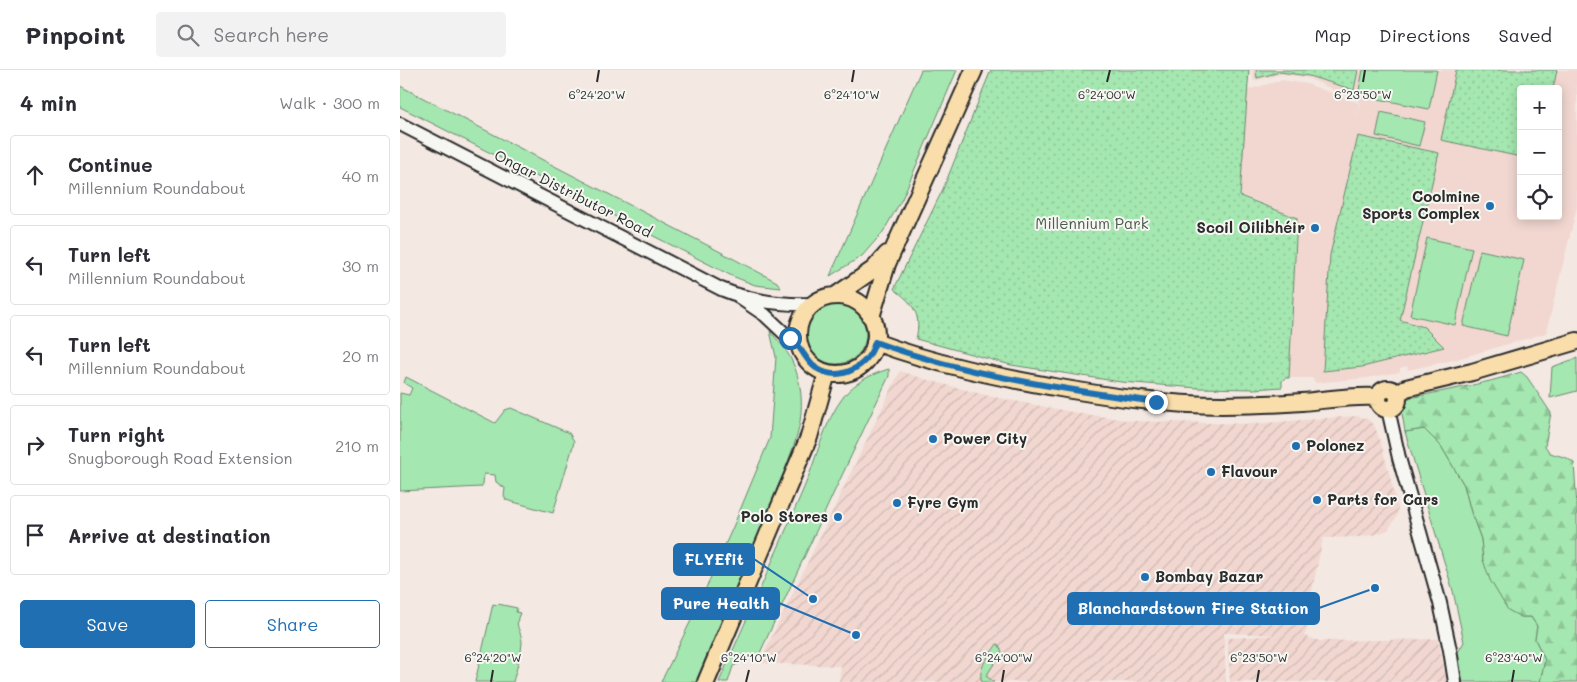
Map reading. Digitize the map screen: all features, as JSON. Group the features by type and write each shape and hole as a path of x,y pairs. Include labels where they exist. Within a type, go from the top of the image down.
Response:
{"main road":[{"path":"871,317 885,269 974,70"},
{"path":"835,296 874,268 896,245"},
{"path":"835,296 846,297 856,301 865,308 875,327 875,342 868,358 860,366 850,372 839,374 827,373 816,368 806,359 800,348 798,336 800,324 805,313 813,304 835,296"},
{"path":"1383,403 1380,392 1388,388 1394,390 1397,394 1406,388 1472,372 1577,341"},
{"path":"875,342 912,354 1017,381 1156,402 1252,405 1360,396 1383,403"},
{"path":"706,682 809,437 827,373"}],"street":[{"name":"Ongar Distributor Road","path":"400,124 731,293 765,315 800,348"},
{"name":"Ongar Distributor Road","path":"731,293 768,302 799,305 813,304"},
{"path":"1383,403 1440,603 1449,642 1455,682"}],"shaded area":[{"path":"1252,70 1577,70 1577,207 1546,333 1457,359 1408,370 1407,366 1400,368 1400,372 1366,378 1316,383 1312,378 1289,378 1297,218 1240,195 1247,90 1282,80 1307,84 1359,103 1357,118 1360,102 1308,78 1281,74 1254,81"},
{"path":"900,371 989,396 1077,413 1133,421 1252,424 1356,416 1368,419 1375,427 1381,443 1398,507 1397,516 1388,530 1377,534 1359,537 1323,538 1307,614 1308,627 1304,636 1320,641 1438,639 1447,682 1230,682 1227,638 1281,635 1224,633 1226,682 839,682 841,666 759,663"}],"green space":[{"path":"921,70 957,70 902,199 883,232 862,256 830,276"},
{"name":"Millennium Park","path":"991,70 1249,70 1240,196 1297,218 1289,378 1285,378 1282,381 1282,387 1254,389 1198,388 1121,382 1011,365 916,339 918,330 917,316 911,304 894,289 943,189"},
{"path":"1256,70 1358,70 1354,90 1309,76 1280,72 1257,78"},
{"path":"1363,70 1437,70 1429,109 1358,95"},
{"path":"1456,70 1557,70 1554,85 1517,85 1517,156 1441,140"},
{"path":"400,86 734,259 777,282 781,288 755,285 732,276 400,107"},
{"path":"1381,112 1425,122 1419,146 1376,136"},
{"path":"1358,136 1439,153 1400,320 1424,327 1444,347 1362,367 1323,371 1330,255"},
{"path":"1427,238 1472,248 1455,325 1410,315"},
{"path":"1480,250 1524,260 1507,336 1463,326"},
{"path":"836,304 852,309 857,313 861,318 866,334 861,350 857,355 852,359 836,364 820,359 815,355 811,350 806,334 811,318 815,313 820,309"},
{"path":"770,331 791,359 798,379 801,400 798,432 785,470 783,487 698,682 661,682 698,606 770,438 776,357"},
{"path":"1577,358 1577,391 1550,398 1552,367"},
{"path":"889,369 889,376 759,655 733,666 728,682 719,682 793,514 825,429 848,391 870,376"},
{"path":"1521,372 1527,377 1551,413 1545,446 1550,453 1567,458 1574,463 1577,506 1577,682 1540,682 1545,660 1535,639 1537,626 1531,617 1521,617 1508,610 1490,580 1483,560 1481,539 1464,485 1441,446 1424,429 1405,432 1400,400 1476,384"},
{"path":"406,377 495,423 505,410 511,408 569,433 574,441 573,446 553,513 506,500 504,496 505,488 496,482 495,475 484,474 481,487 400,491 400,393 409,395 412,388 404,383"},
{"path":"1424,429 1441,446 1464,485 1481,539 1483,560 1521,617 1531,617 1537,626 1535,639 1545,660 1540,682 1462,682 1458,652 1464,642 1453,591 1405,432"},
{"path":"493,604 517,608 516,612 520,613 517,622 522,643 513,682 475,682"},
{"path":"997,644 1002,652 986,676 994,682 982,682 982,667"}],"place":[{"name":"Coolmine Sports Complex","path":"1490,206"},
{"name":"Scoil Oilibhéir","path":"1315,228"},
{"name":"Power City","path":"933,439"},
{"name":"Polonez","path":"1296,446"},
{"name":"Flavour","path":"1211,472"},
{"name":"Parts for Cars","path":"1317,500"},
{"name":"Fyre Gym","path":"897,503"},
{"name":"Polo Stores","path":"838,517"},
{"name":"Bombay Bazar","path":"1145,577"},
{"name":"Blanchardstown Fire Station","path":"1375,588"},
{"name":"FLYEfit","path":"813,599"},
{"name":"Pure Health","path":"856,635"}],"route":[{"path":"790,338 800,348 806,359 816,368 827,373 839,374 850,372 860,366 868,358 875,342 959,367 1017,381 1156,402"}]}
